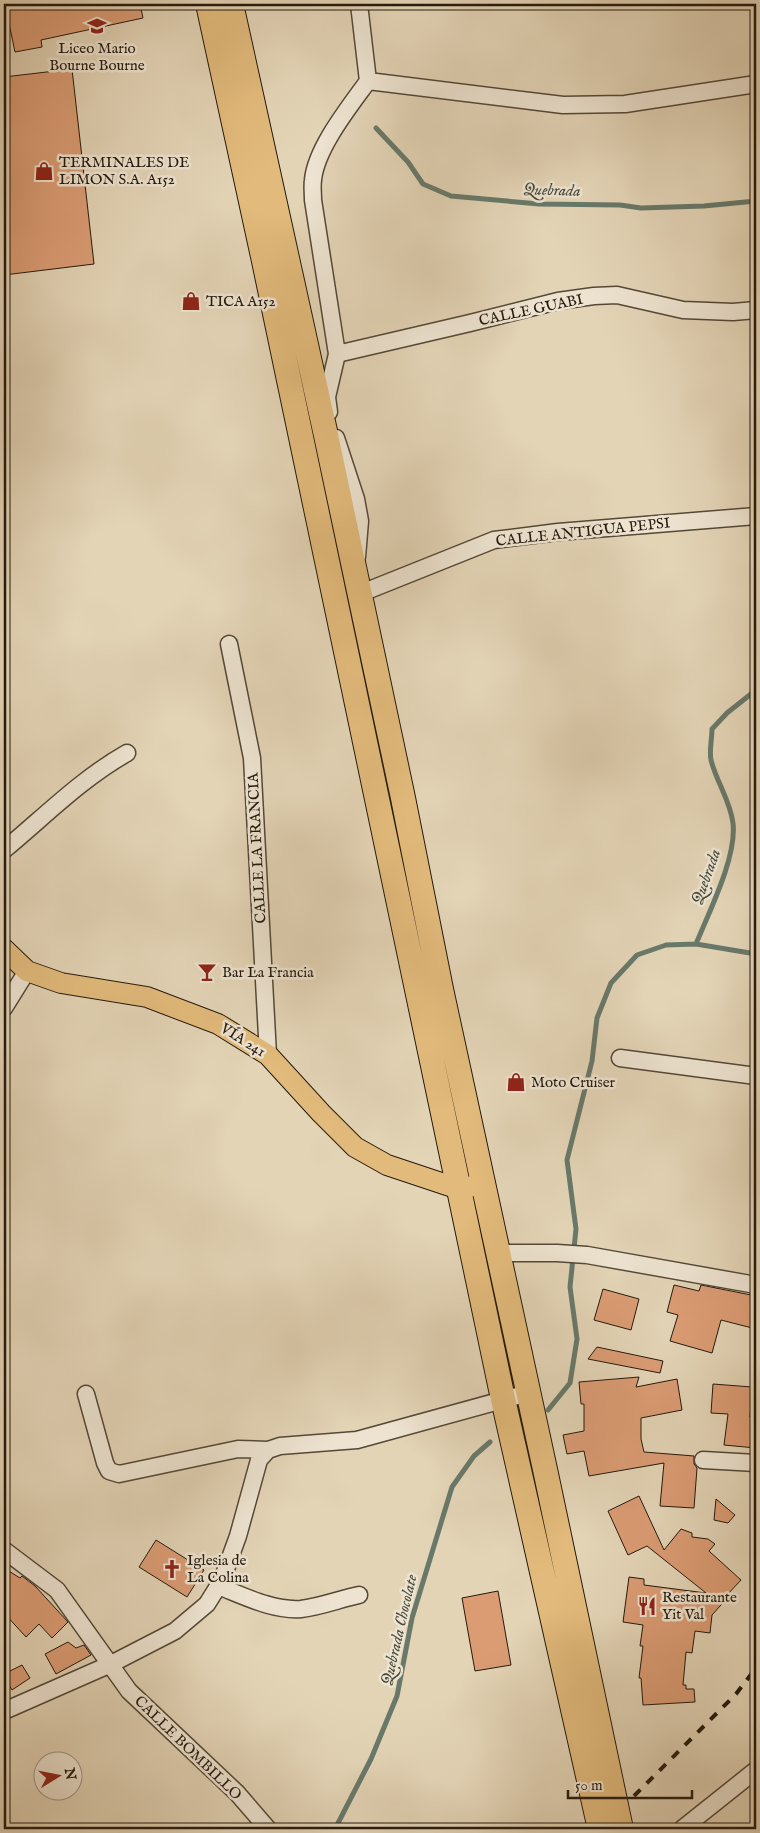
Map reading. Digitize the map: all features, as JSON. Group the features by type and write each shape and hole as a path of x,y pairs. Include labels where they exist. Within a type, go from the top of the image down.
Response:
{"highway":[{"path":"208,4 264,261 503,1399 600,1829"},
{"path":"232,4 403,798 482,1184 621,1829"}],"main road":[{"name":"VÍA 241","path":"4,948 27,971 61,984 147,997 218,1024 268,1055 321,1113 356,1147 387,1165 459,1189"},
{"path":"459,1189 482,1184"}],"street":[{"path":"354,571 359,542 360,521 356,500 330,419 327,397 337,354 313,200 312,180 317,163 326,145 343,116 368,81 359,4"},
{"path":"368,81 563,106 625,104 756,84"},
{"name":"CALLE GUABI","path":"337,354 558,301 594,296 617,295 683,310 733,312 756,310"},
{"name":"CALLE ANTIGUA PEPSI","path":"359,594 494,540 558,532 756,516"},
{"name":"CALLE LA FRANCIA","path":"229,644 252,758 268,1055"},
{"path":"4,850 106,764 127,753"},
{"path":"4,1008 27,971"},
{"path":"620,1058 756,1076"},
{"path":"498,1253 588,1255 756,1285"},
{"path":"86,1394 105,1463 109,1471 119,1474 238,1449 268,1450 293,1445 357,1440 528,1393"},
{"path":"4,1711 111,1664 175,1631 207,1604 218,1586 238,1536 259,1460 268,1450"},
{"path":"703,1460 756,1463"},
{"name":"CALLE BOMBILLO","path":"4,1550 57,1590 129,1691 237,1793 268,1829"},
{"path":"218,1586 270,1605 285,1608 302,1609 359,1595"},
{"path":"682,1829 756,1770"}],"building":[{"path":"5,4 140,4 143,18 41,40 42,47 15,52"},
{"name":"TERMINALES DE LIMON S.A. A152","path":"72,69 94,264 4,275 4,77"},
{"path":"674,1285 699,1291 701,1285 756,1296 756,1329 721,1320 712,1353 670,1341 678,1315 667,1312"},
{"path":"603,1289 639,1299 631,1330 594,1320"},
{"path":"597,1347 663,1361 660,1373 588,1359"},
{"path":"639,1377 636,1387 677,1379 682,1410 641,1418 641,1439 644,1452 694,1456 694,1464 697,1468 694,1508 660,1506 664,1463 589,1476 584,1451 567,1454 563,1435 584,1431 584,1404 581,1404 579,1382"},
{"path":"713,1384 752,1387 750,1417 756,1416 756,1448 724,1445 728,1414 711,1413"},
{"path":"639,1496 664,1550 681,1529 692,1533 692,1537 708,1539 715,1544 709,1551 741,1580 712,1615 710,1633 695,1631 692,1653 686,1652 683,1685 686,1685 686,1689 694,1689 695,1702 643,1705 641,1678 639,1678 643,1646 640,1646 643,1625 623,1622 629,1577 644,1579 644,1585 706,1593 647,1546 628,1555 608,1511"},
{"path":"716,1499 735,1515 728,1523 714,1520"},
{"name":"Iglesia de La Colina","path":"156,1540 204,1570 187,1597 139,1567"},
{"path":"4,1568 20,1578 22,1576 35,1586 68,1622 52,1638 39,1624 26,1637 4,1613"},
{"path":"498,1591 511,1665 475,1671 462,1598"},
{"path":"68,1642 76,1648 84,1645 91,1655 56,1674 45,1654"},
{"path":"22,1665 30,1678 12,1690 4,1674"}],"waterway":[{"name":"Quebrada","path":"376,128 408,162 423,184 451,196 539,204 620,205 641,208 704,206 756,201"},
{"name":"Quebrada","path":"696,944 721,884 731,852 733,837 731,815 711,760 712,729 727,713 756,690"},
{"name":"Quebrada Chocolate","path":"548,1410 570,1383 577,1339 570,1287 576,1229 567,1160 592,1061 597,1018 611,983 637,955 666,945 696,944 756,954"},
{"name":"Quebrada Chocolate","path":"335,1829 371,1759 397,1696 412,1618 452,1487 474,1456 490,1442"}],"railway":[{"path":"634,1796 736,1694 756,1668"}],"place":[{"name":"Liceo Mario Bourne Bourne","path":"97,26"},
{"name":"TERMINALES DE LIMON S.A. A152","path":"44,171"},
{"name":"TICA A152","path":"191,301"},
{"name":"Bar La Francia","path":"207,972"},
{"name":"Moto Cruiser","path":"516,1082"},
{"name":"Iglesia de La Colina","path":"172,1569"},
{"name":"Restaurante Yit Val","path":"647,1606"}]}
